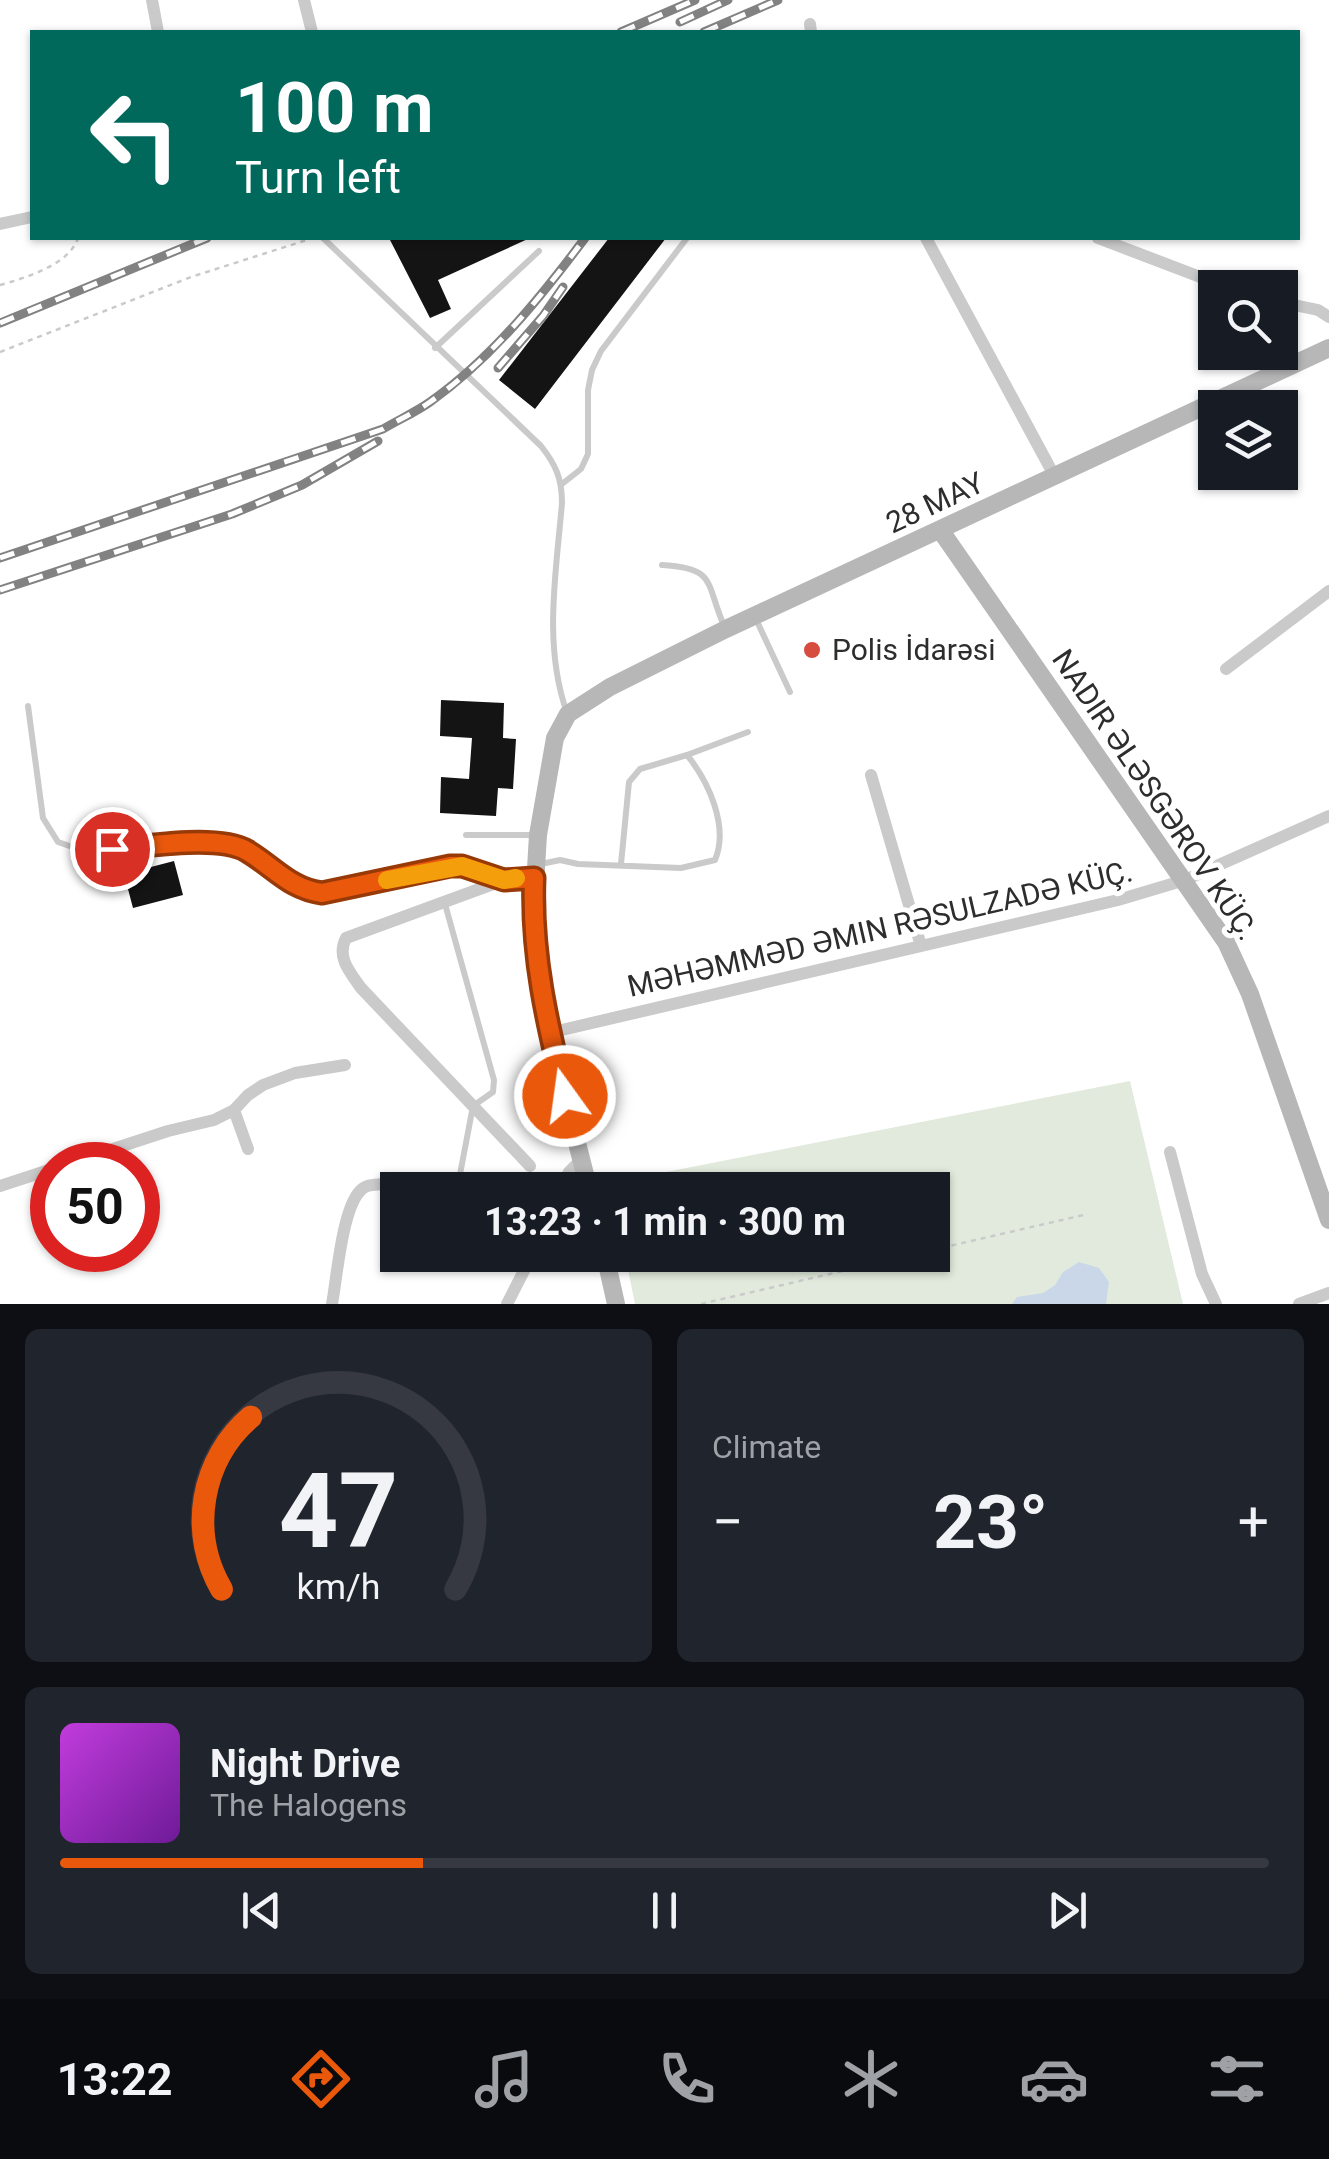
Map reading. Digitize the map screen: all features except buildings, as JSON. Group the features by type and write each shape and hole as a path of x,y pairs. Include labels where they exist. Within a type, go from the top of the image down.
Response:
{"main road":[{"name":"28 MAY","path":"568,714 610,686 726,629 1329,348"},
{"name":"NADIR ƏLƏSGƏROV KÜÇ.","path":"941,530 1226,942 1323,1184 1329,1220"},
{"path":"568,714 555,738 538,834 535,952 549,1033 585,1172"},
{"path":"608,1272 616,1304"}],"street":[{"path":"152,0 158,30"},
{"path":"304,0 312,30"},
{"path":"0,224 30,217"},
{"path":"927,240 1055,477"},
{"path":"1103,240 1198,276"},
{"path":"1298,306 1329,317"},
{"path":"1226,669 1329,591"},
{"path":"872,775 921,946"},
{"name":"MƏHƏMMƏD ƏMIN RƏSULZADƏ KÜÇ.","path":"549,1033 1063,914 1185,880 1329,816"},
{"path":"530,1166 360,988 343,960 341,947 346,938 535,872"},
{"path":"132,1142 214,1120 234,1110 263,1084 345,1066"},
{"path":"234,1110 248,1149"},
{"path":"1170,1152 1202,1274 1216,1304"},
{"path":"569,1172 582,1160"},
{"path":"0,1186 30,1176"},
{"path":"332,1304 350,1211 357,1194 366,1186 380,1184"},
{"path":"508,1304 524,1272"},
{"path":"1299,1304 1329,1293"}],"lane":[{"path":"326,240 541,446 556,466 562,484 552,634 556,680 568,714"},
{"path":"562,484 581,470 588,454 588,390 601,351 685,240"},
{"path":"435,348 539,252"},
{"path":"662,565 692,566 704,574 726,629"},
{"path":"754,616 790,692"},
{"path":"28,706 44,818 58,842 81,850 224,844 244,850 302,890 322,893 450,866 462,866 504,880"},
{"path":"620,864 629,782 640,769 748,732"},
{"path":"535,872 560,860 681,868 715,860 723,842 714,808 702,774 687,755"},
{"path":"466,835 538,834"},
{"path":"444,904 494,1080 492,1092 473,1106 460,1172"}],"path":[{"path":"0,284 58,261 77,240"},
{"path":"0,352 191,277 310,240"},
{"path":"950,1246 1088,1214"},
{"path":"701,1304 838,1272"}],"shaded area":[{"path":"1130,1081 1183,1304 635,1304 628,1272 950,1272 950,1172 666,1172"}],"water":[{"path":"1079,1262 1099,1268 1109,1282 1106,1304 1012,1304 1017,1297 1043,1293"}],"railway":[{"path":"626,30 695,0"},
{"path":"680,22 728,0"},
{"path":"709,30 778,0"},
{"path":"0,323 202,240"},
{"path":"0,558 383,429 430,402 474,367 533,304 583,240"},
{"path":"498,368 563,287"},
{"path":"0,590 232,514 302,485 378,441"}],"slow traffic":[{"path":"387,880 450,866 462,866 504,880 516,878"}],"place":[{"name":"Polis İdarəsi","path":"812,650"}],"route":[{"path":"112,849 224,844 244,850 302,890 322,893 450,866 462,866 504,880 534,878 532,918 538,980 565,1096"}]}
